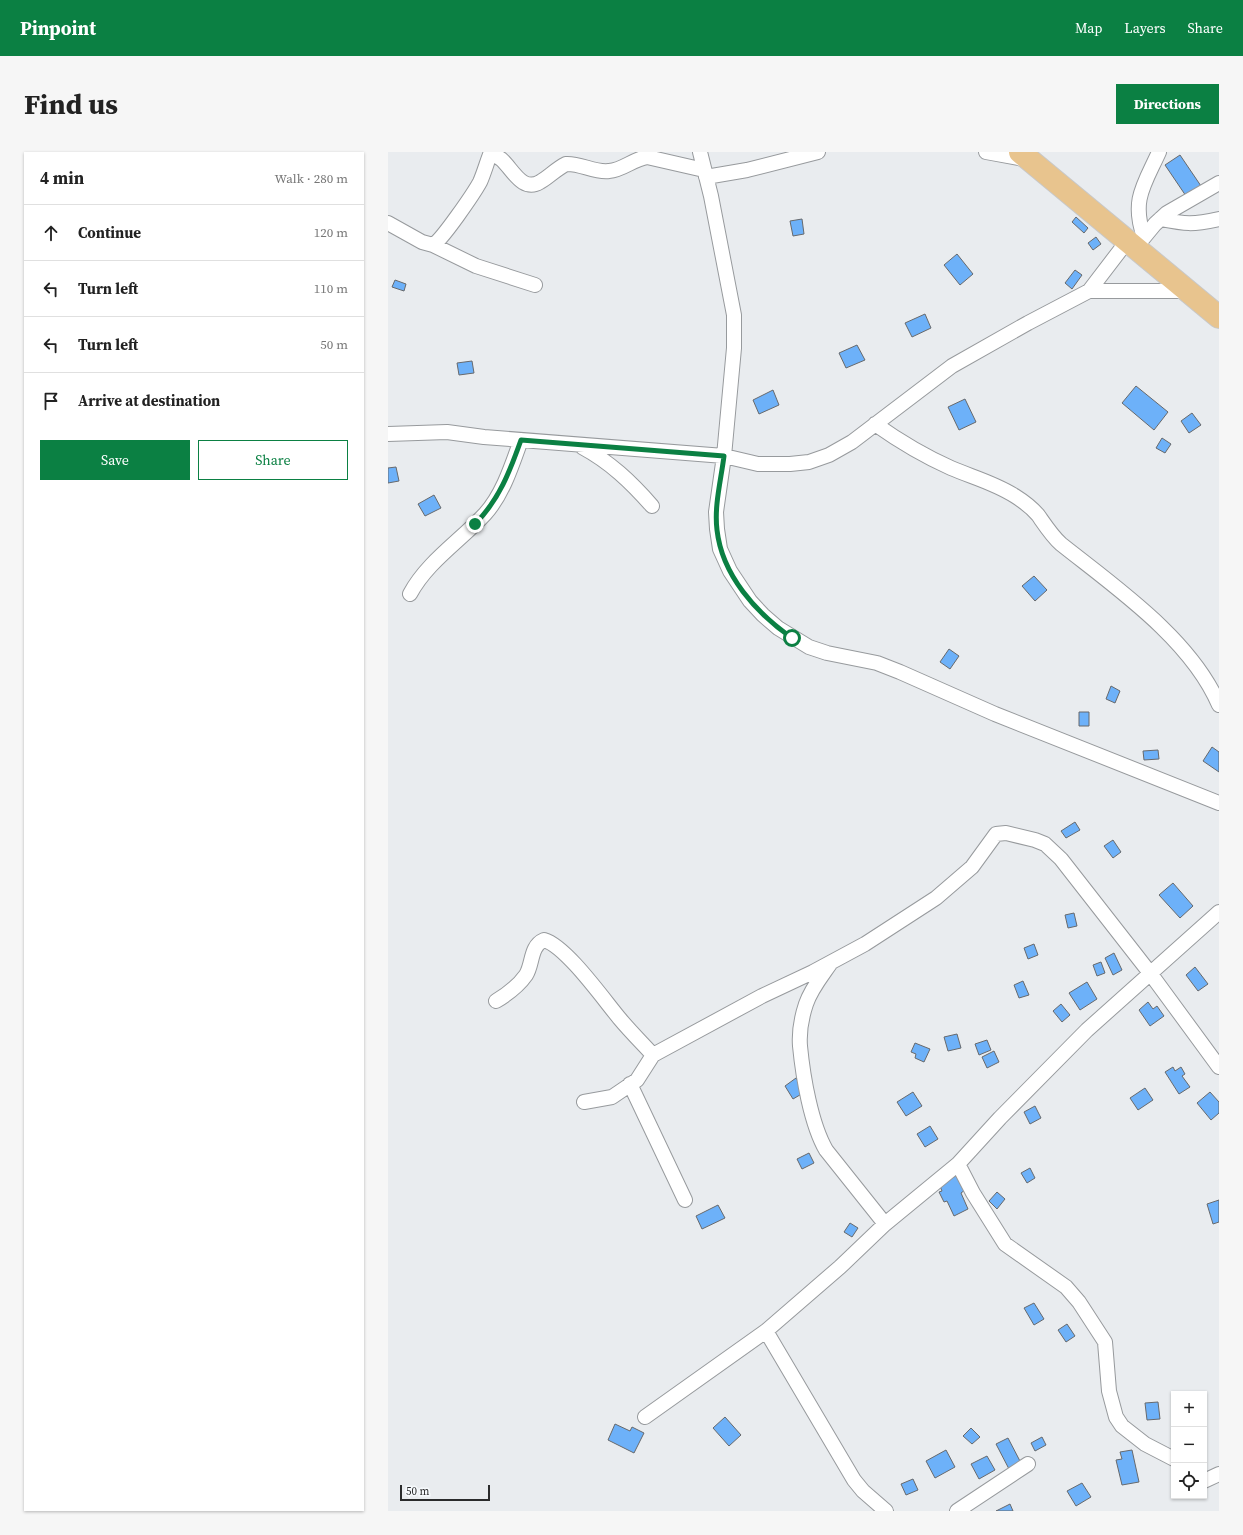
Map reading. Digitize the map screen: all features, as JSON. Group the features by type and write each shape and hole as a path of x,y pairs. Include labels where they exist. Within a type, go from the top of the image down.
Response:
{"main road":[{"path":"1025,156 1136,241 1187,290 1219,317"}],"street":[{"path":"433,245 438,241 475,190 481,180 491,152 502,160 516,177 528,184 539,183 566,164 607,172 639,158 647,157 705,173 747,170 818,152"},
{"path":"700,152 733,302 734,315 734,348 724,456 716,512 717,529 720,549 730,571 750,601 778,628 809,647 827,653 877,663 996,714 1219,803"},
{"path":"986,152 1025,156"},
{"path":"1136,241 1138,205 1160,152"},
{"path":"388,434 447,432 521,440 724,456 758,464 809,462 829,455 852,442 952,366 1028,323 1089,291 1136,241 1167,213 1219,183"},
{"path":"1160,219 1192,224 1219,219"},
{"path":"388,223 422,242 433,245 476,266 535,285"},
{"path":"1089,291 1187,290"},
{"path":"875,424 899,442 932,460 988,482 1014,495 1037,514 1060,543 1155,622 1178,644 1195,663 1219,705"},
{"path":"410,594 420,578 486,513 502,487 521,440"},
{"path":"577,444 601,457 613,466 637,488 652,506"},
{"path":"584,1102 612,1097 637,1080 653,1055 762,996 865,944 936,898 972,867 992,837 996,834 1006,833 1045,844 1061,859 1150,973 1219,1067"},
{"path":"646,1417 766,1332 840,1267 885,1224 958,1164 1000,1118 1087,1030 1219,912"},
{"path":"496,1002 507,994 527,974 537,945 544,940 548,941 554,945 586,977 619,1018 653,1055"},
{"path":"831,962 806,1004 801,1028 800,1046 810,1100 819,1138 826,1150 885,1224"},
{"path":"630,1084 685,1200"},
{"path":"958,1164 973,1192 1005,1244 1066,1287 1079,1302 1105,1342 1108,1391 1116,1417 1122,1426 1145,1444 1171,1457"},
{"path":"766,1332 854,1480 863,1491 886,1511"},
{"path":"957,1511 1028,1464"},
{"path":"1207,1480 1219,1474"}],"building":[{"path":"1180,155 1201,186 1186,196 1165,165"},
{"path":"1076,217 1088,228 1084,233 1072,222"},
{"path":"802,219 804,234 793,236 790,221"},
{"path":"1096,237 1101,244 1093,250 1088,243"},
{"path":"957,254 973,274 960,285 944,265"},
{"path":"1075,270 1082,275 1072,289 1065,283"},
{"path":"395,280 406,284 404,291 392,287"},
{"path":"925,314 931,328 912,337 905,323"},
{"path":"857,345 865,360 846,368 839,353"},
{"path":"472,361 474,373 459,375 457,363"},
{"path":"1136,386 1168,412 1154,430 1122,403"},
{"path":"773,390 779,405 759,414 753,400"},
{"path":"965,399 976,422 959,430 948,407"},
{"path":"1192,413 1201,425 1189,433 1181,421"},
{"path":"1162,438 1171,444 1165,453 1156,448"},
{"path":"396,467 399,481 388,483 388,468"},
{"path":"434,495 441,508 425,516 418,504"},
{"path":"1034,576 1047,590 1035,601 1022,586"},
{"path":"949,649 959,656 950,669 940,662"},
{"path":"1111,686 1120,691 1115,703 1106,699"},
{"path":"1079,712 1089,712 1089,726 1079,726"},
{"path":"1212,747 1219,752 1219,772 1203,761"},
{"path":"1158,750 1159,759 1144,760 1143,751"},
{"path":"1075,822 1080,830 1066,838 1061,831"},
{"path":"1113,840 1121,852 1113,858 1104,846"},
{"path":"1173,883 1193,906 1180,918 1159,895"},
{"path":"1074,913 1077,926 1068,928 1065,915"},
{"path":"1034,944 1038,955 1028,959 1024,948"},
{"path":"1114,953 1122,970 1113,975 1105,958"},
{"path":"1101,962 1105,973 1097,976 1093,965"},
{"path":"1195,967 1208,984 1198,991 1186,975"},
{"path":"1023,981 1029,995 1019,998 1014,985"},
{"path":"1087,982 1097,999 1080,1010 1069,993"},
{"path":"1148,1002 1153,1009 1157,1006 1164,1016 1150,1026 1139,1010"},
{"path":"1061,1004 1070,1015 1062,1022 1053,1011"},
{"path":"957,1034 961,1048 948,1051 944,1037"},
{"path":"987,1040 991,1050 979,1055 975,1044"},
{"path":"915,1043 930,1049 924,1062 915,1058 916,1054 911,1052"},
{"path":"994,1051 999,1062 987,1068 982,1057"},
{"path":"1173,1067 1175,1071 1181,1067 1185,1074 1182,1076 1190,1087 1179,1094 1165,1072"},
{"path":"796,1078 805,1092 793,1099 785,1086"},
{"path":"1145,1088 1153,1100 1138,1110 1130,1098"},
{"path":"913,1092 922,1106 906,1116 897,1102"},
{"path":"1210,1092 1219,1102 1219,1113 1211,1120 1197,1103"},
{"path":"1035,1106 1041,1118 1030,1124 1024,1112"},
{"path":"930,1126 938,1139 925,1147 917,1134"},
{"path":"809,1153 814,1163 802,1169 797,1159"},
{"path":"1030,1168 1035,1178 1027,1183 1021,1173"},
{"path":"958,1175 965,1190 961,1193 968,1209 954,1216 947,1201 944,1202 939,1192 942,1191 939,1184"},
{"path":"997,1192 1005,1199 997,1209 989,1201"},
{"path":"1219,1200 1219,1222 1213,1224 1207,1204"},
{"path":"718,1205 725,1218 702,1229 696,1216"},
{"path":"850,1223 858,1228 852,1237 844,1232"},
{"path":"1034,1303 1044,1319 1034,1325 1024,1308"},
{"path":"1067,1324 1075,1336 1066,1342 1058,1330"},
{"path":"1158,1402 1160,1419 1147,1420 1145,1403"},
{"path":"725,1417 741,1435 729,1446 713,1428"},
{"path":"615,1424 630,1431 632,1427 644,1433 634,1453 608,1440"},
{"path":"971,1428 980,1437 972,1444 963,1436"},
{"path":"1042,1437 1046,1445 1035,1451 1031,1443"},
{"path":"1008,1438 1021,1463 1009,1469 996,1444"},
{"path":"946,1450 955,1467 935,1478 926,1461"},
{"path":"1132,1450 1139,1482 1122,1485 1116,1460 1122,1459 1120,1452"},
{"path":"987,1456 995,1470 979,1479 971,1464"},
{"path":"913,1479 918,1490 906,1495 901,1484"},
{"path":"1082,1483 1091,1497 1076,1506 1067,1491"},
{"path":"1010,1504 1013,1511 996,1511"}],"route":[{"path":"475,524 486,513 502,487 521,440 724,456 716,512 720,549 730,571 750,601 763,615 792,638"}]}
